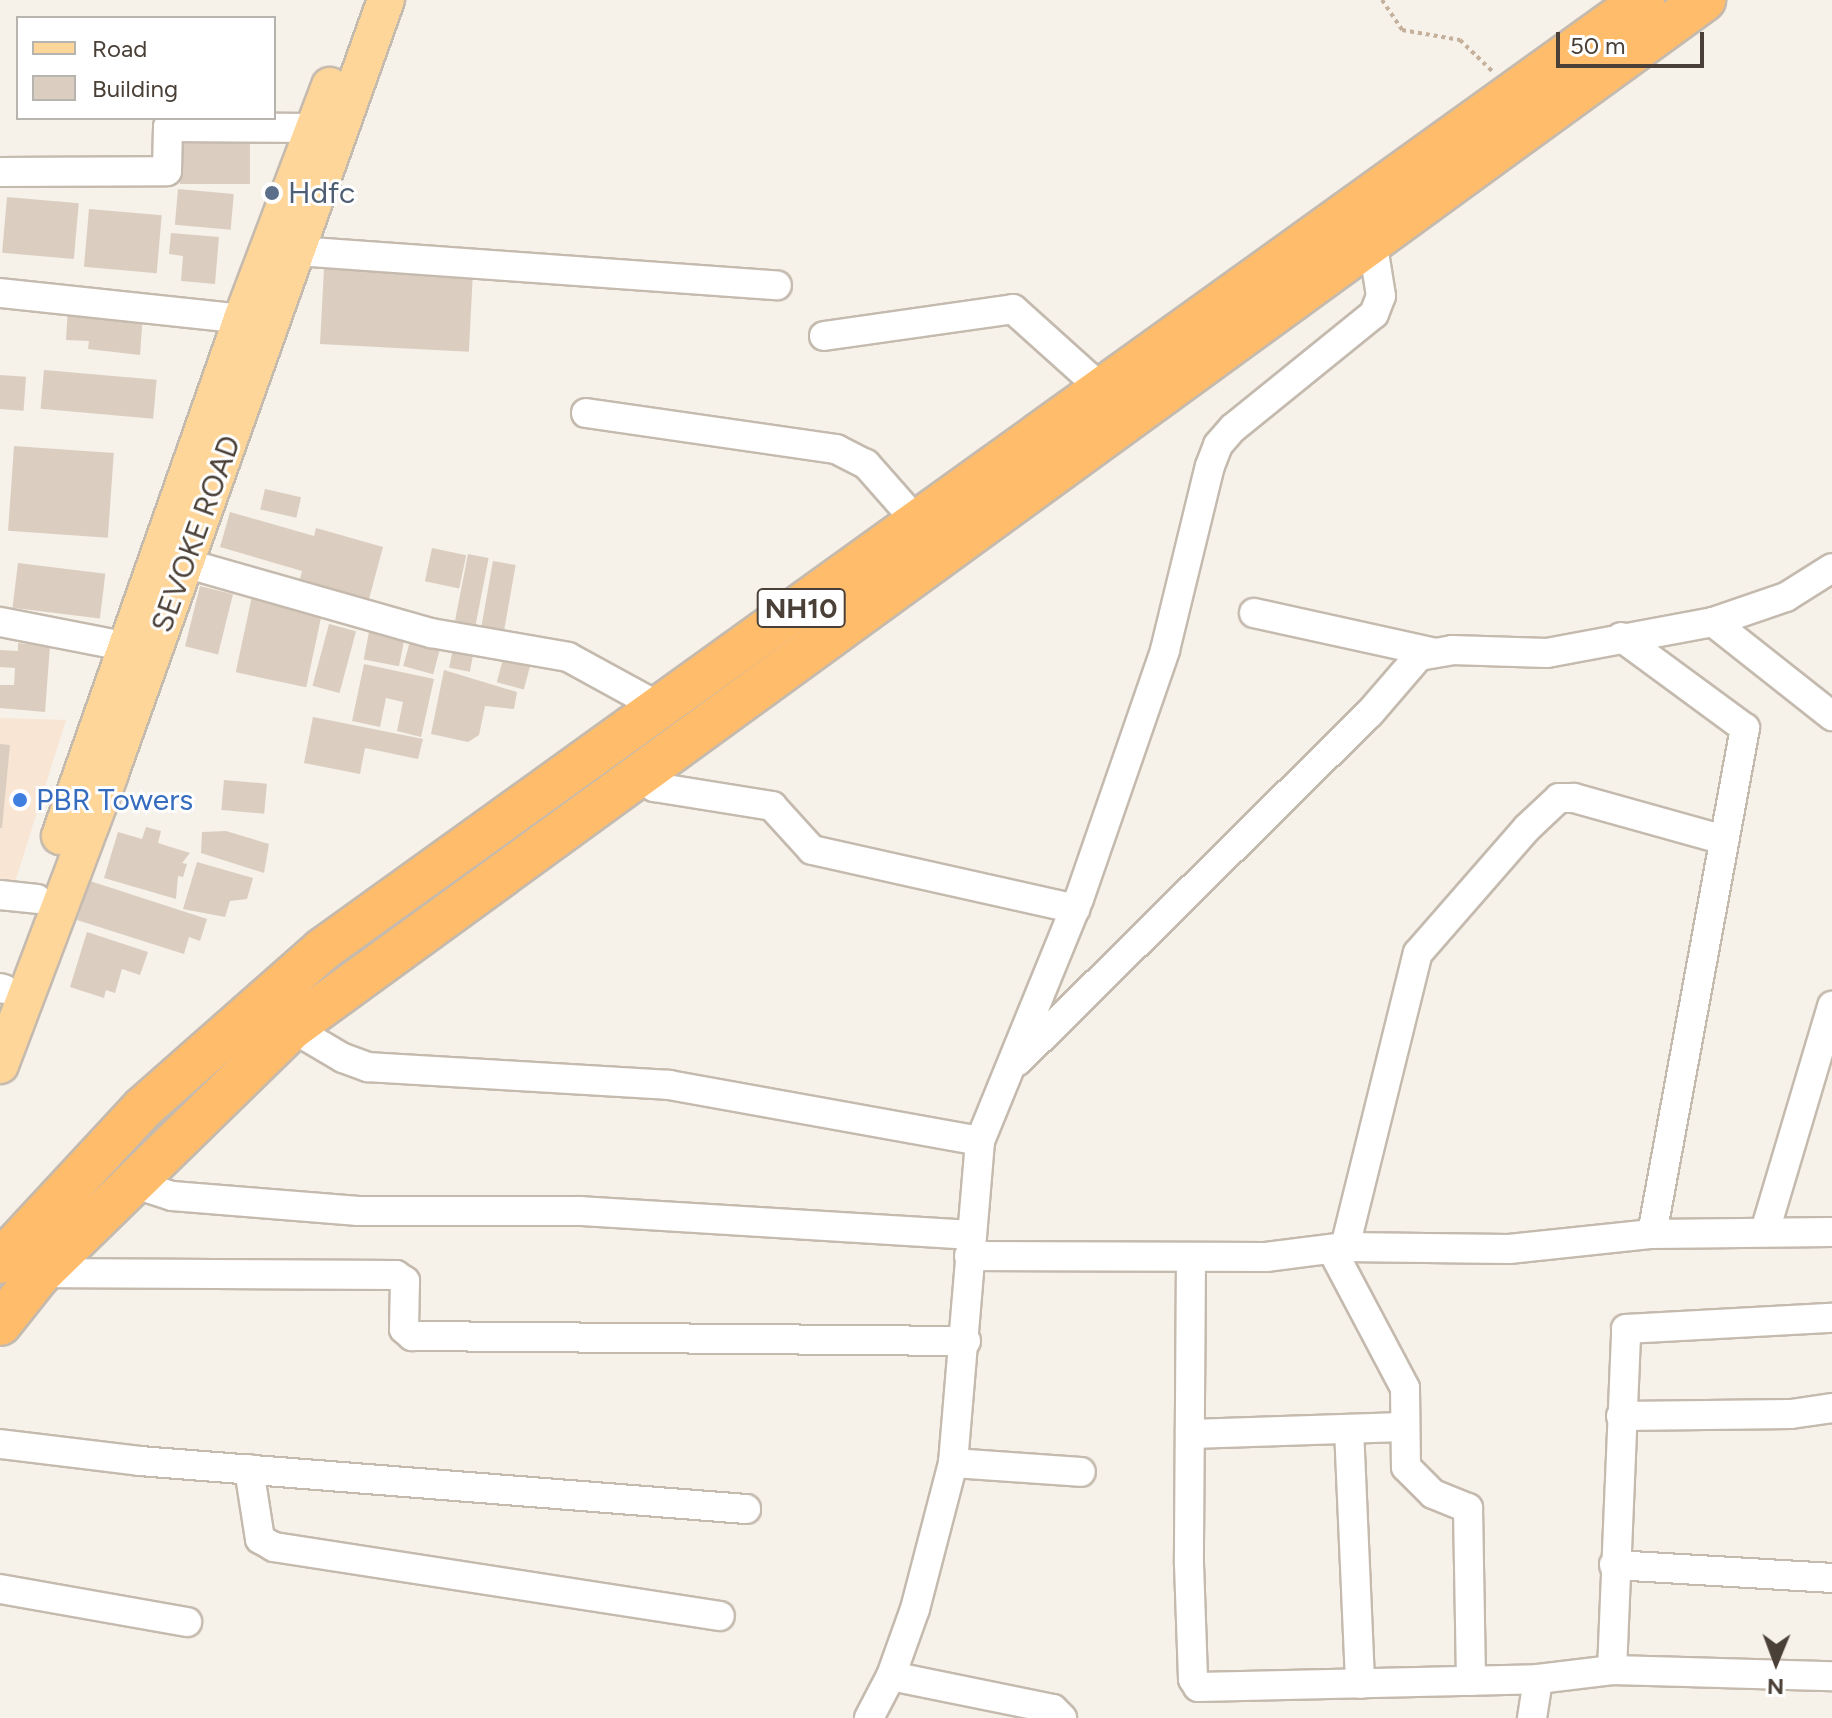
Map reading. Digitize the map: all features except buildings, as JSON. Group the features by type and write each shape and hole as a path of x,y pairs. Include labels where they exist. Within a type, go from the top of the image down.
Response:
{"highway":[{"name":"NH10","path":"11,1261 143,1108 254,1005 429,870 661,708 1643,0"},
{"path":"0,1324 11,1261 132,1183 292,1028 638,774 1373,246 1704,0"}],"main road":[{"name":"SEVOKE ROAD","path":"1,992 141,649 185,563 314,128 363,0"},
{"name":"SEVOKE ROAD","path":"0,1065 141,649 258,320 297,251 386,0"}],"street":[{"path":"0,172 167,171 168,127 314,128"},
{"path":"869,1718 891,1676 915,1609 953,1463 966,1341 970,1246 980,1141 1075,909 1165,650 1218,445 1374,314 1381,296 1373,246"},
{"path":"297,251 777,285"},
{"path":"0,293 258,320"},
{"path":"824,336 1013,309 1103,390"},
{"path":"586,413 836,449 866,464 918,523"},
{"path":"185,563 442,636 568,657 661,708"},
{"path":"1254,613 1431,652 1547,653 1713,622 1786,597 1832,568"},
{"path":"0,622 141,649"},
{"path":"1713,622 1832,716"},
{"path":"1621,637 1744,725 1652,1234"},
{"path":"1009,1070 1358,725 1411,664 1431,652"},
{"path":"638,774 654,787 772,806 812,850 1075,909"},
{"path":"1471,1681 1468,1508 1433,1494 1407,1469 1403,1385 1338,1249 1418,953 1527,828 1559,798 1574,798 1724,840"},
{"path":"0,895 37,899"},
{"path":"1765,1231 1832,1006"},
{"path":"292,1028 343,1058 368,1067 669,1085 980,1141"},
{"path":"132,1183 172,1196 370,1212 580,1211 970,1246 1191,1258 1338,1249 1509,1249 1652,1234 1832,1232"},
{"path":"1191,1258 1190,1434 1195,1683 1202,1688 1538,1679 1612,1670 1832,1676"},
{"path":"11,1261 122,1271 396,1275 405,1281 404,1329 412,1336 966,1341"},
{"path":"1612,1670 1623,1337 1629,1325 1832,1318"},
{"path":"1621,1416 1791,1414 1832,1408"},
{"path":"1190,1434 1404,1427"},
{"path":"1349,1429 1360,1684"},
{"path":"0,1444 249,1469 746,1509"},
{"path":"953,1463 1081,1472"},
{"path":"249,1469 260,1539 274,1547 720,1616"},
{"path":"1614,1565 1832,1578"},
{"path":"0,1589 187,1622"},
{"path":"891,1676 1053,1709 1062,1718"},
{"path":"1532,1718 1538,1679"}],"path":[{"path":"1382,0 1402,30 1460,40 1515,92"}],"shaded area":[{"name":"PBR Towers","path":"0,718 66,720 15,882 0,880"}],"place":[{"name":"Hdfc","path":"272,193"},
{"name":"PBR Towers","path":"20,800"}]}
